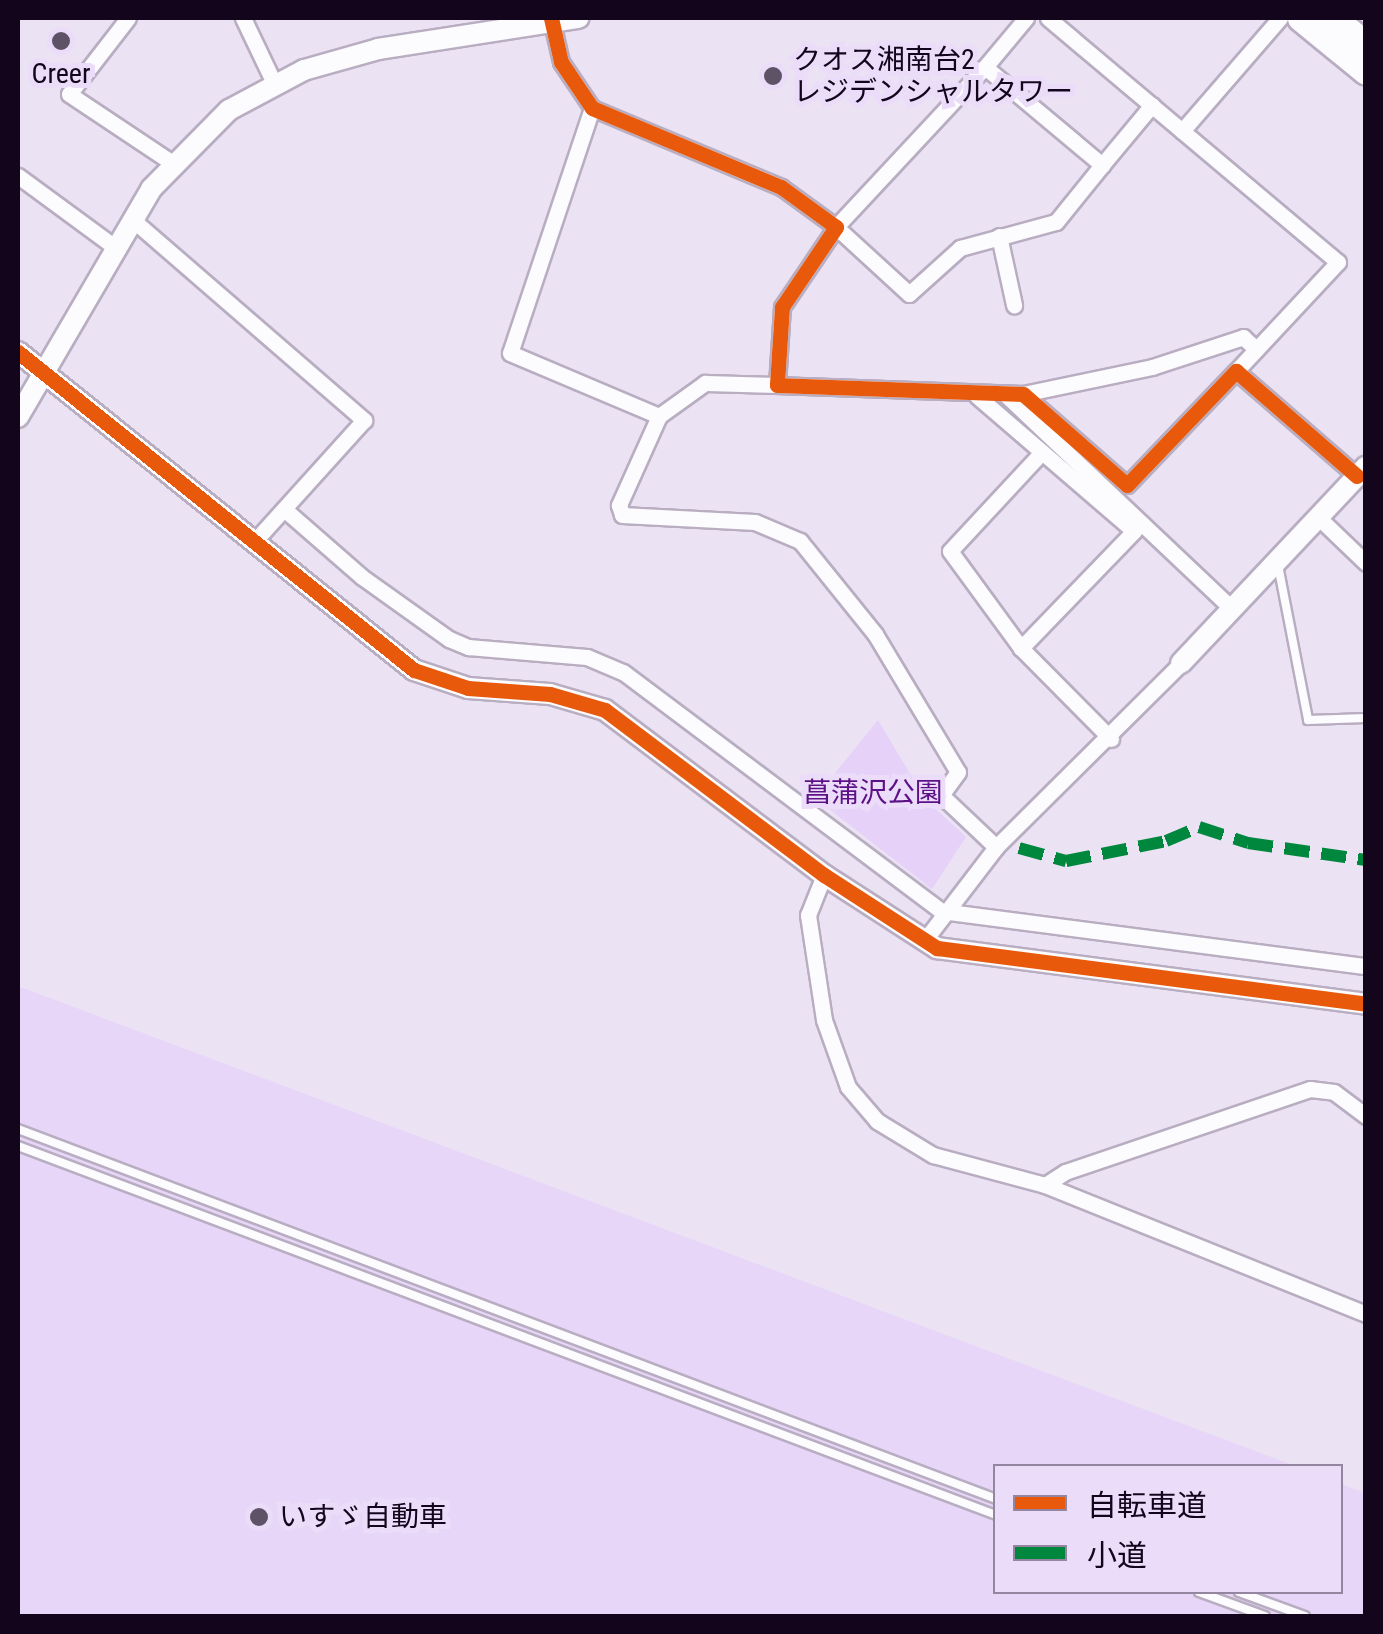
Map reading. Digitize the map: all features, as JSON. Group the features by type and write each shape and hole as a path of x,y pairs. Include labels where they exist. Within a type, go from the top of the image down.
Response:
{"main road":[{"path":"1300,18 1366,72"},
{"path":"1334,18 1366,44"}],"street":[{"path":"128,18 70,94 171,162"},
{"path":"243,18 274,84"},
{"path":"18,417 171,162 229,110 274,84 378,49 580,18"},
{"path":"776,385 782,308 836,227 1026,18"},
{"path":"1015,395 1127,485 1338,262 1048,18"},
{"path":"1182,130 1280,18"},
{"path":"551,20 561,62 592,108 781,188 836,227 908,294 960,248 1056,222 1152,105"},
{"path":"985,67 1102,164"},
{"path":"592,108 510,353 659,416"},
{"path":"18,176 116,248"},
{"path":"133,220 364,420 253,543"},
{"path":"998,236 1014,305"},
{"path":"996,847 941,795 958,772 875,634 800,541 755,522 622,515 620,505 659,416 705,383 1015,395 1152,367 1243,337 1256,349"},
{"path":"18,352 414,670 468,688 550,694 606,710 824,875 924,941 958,954 1366,1004"},
{"path":"924,941 941,910 996,847 1111,739 1361,472 1236,371"},
{"path":"1015,395 1232,609"},
{"path":"977,396 1134,531 1021,648"},
{"path":"1042,452 950,551 1021,648 1111,739"},
{"path":"284,508 362,577 449,639 468,647 587,657 623,672 941,910 1366,966"},
{"path":"1318,517 1366,562"},
{"path":"824,875 809,902 809,930 834,1059 861,1106 933,1154 1044,1185 1366,1314"},
{"path":"1044,1185 1065,1172 1310,1089 1334,1092 1366,1116"}],"lane":[{"path":"1278,560 1308,720 1366,718"},
{"path":"18,1129 993,1498"},
{"path":"18,1146 993,1514"},
{"path":"1204,1594 1265,1616"},
{"path":"1245,1594 1306,1616"}],"shaded area":[{"path":"18,986 1290,1464 993,1464 993,1594 1343,1594 1343,1485 1365,1493 1365,1616 18,1616"}],"green space":[{"name":"菖蒲沢公園","path":"878,720 925,799 966,837 932,889 815,798"}],"marked path":[{"path":"1019,848 1066,861 1166,841 1199,827 1248,843 1366,860"}],"cycle path":[{"path":"551,18 561,62 592,108 781,187 836,227 782,307 777,385 1023,394 1127,485 1236,371 1357,476"},
{"path":"18,352 414,670 468,688 550,694 605,710 824,875 937,948 1366,1004"}],"place":[{"name":"Creer","path":"61,41"},
{"name":"クオス湘南台2 レジデンシャルタワー","path":"773,76"},
{"name":"いすゞ自動車","path":"259,1517"}]}
